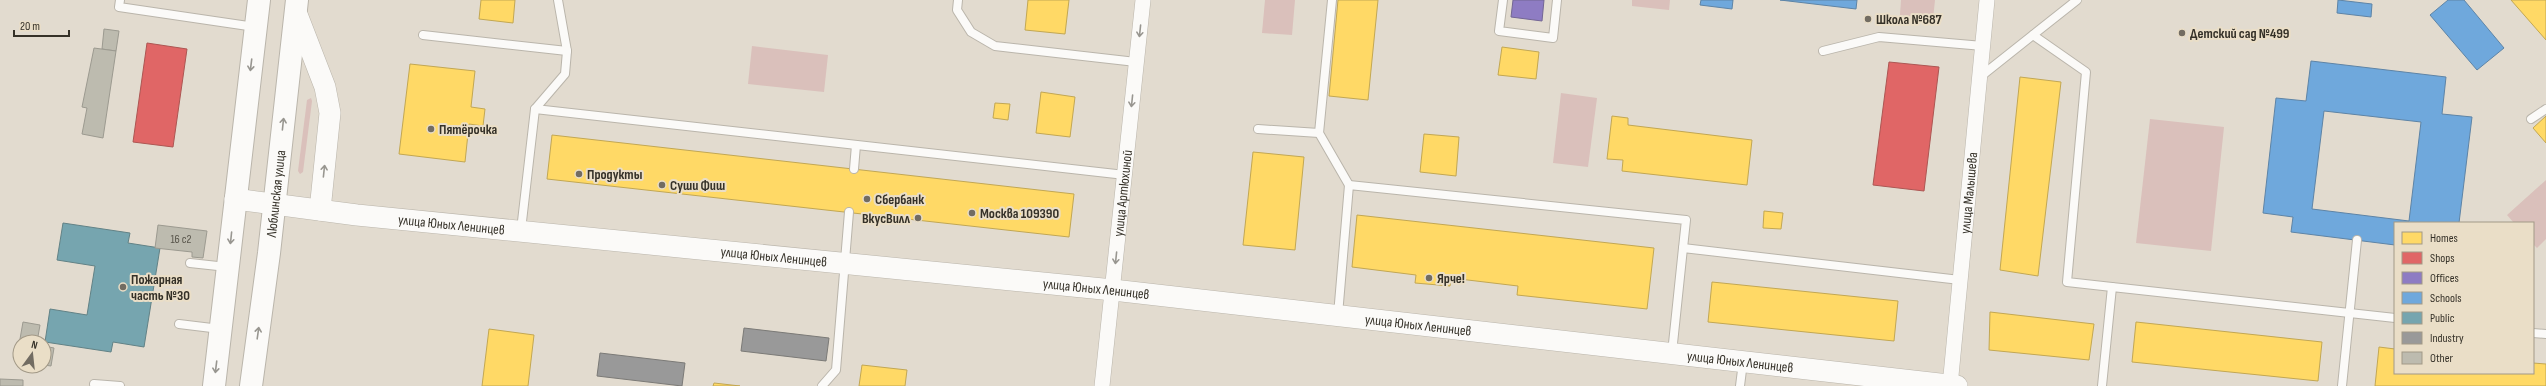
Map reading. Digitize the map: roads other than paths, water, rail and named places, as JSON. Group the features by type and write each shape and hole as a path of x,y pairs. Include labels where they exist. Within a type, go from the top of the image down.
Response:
{"main road":[{"path":"214,386 259,0"},
{"path":"297,6 325,87 330,113 320,210"},
{"name":"Люблинская улица","path":"251,386 297,6"},
{"name":"улица Юных Ленинцев","path":"235,199 320,210 521,231 1113,290 1952,386"}],"street":[{"name":"улица Артюхиной","path":"1102,386 1143,0"},
{"name":"улица Малышева","path":"1952,386 1960,280 1987,0"}],"lane":[{"path":"120,0 119,7 256,27"},
{"path":"521,231 535,109 565,74 567,51 558,0"},
{"path":"958,0 957,10 970,32 996,46 1136,62"},
{"path":"1332,0 1319,134 1349,185 1338,315"},
{"path":"1503,0 1499,31 1552,38 1558,0"},
{"path":"1980,77 2077,0"},
{"path":"423,35 567,51"},
{"path":"2033,35 2086,72 2067,282 2394,318"},
{"path":"1823,51 1880,37 1983,46"},
{"path":"535,109 1125,175"},
{"path":"2531,119 2546,109"},
{"path":"1258,130 1319,134"},
{"path":"854,169 856,145"},
{"path":"1349,185 1686,220 1672,354"},
{"path":"822,386 836,370 849,212"},
{"path":"2342,386 2357,240"},
{"path":"1683,248 1960,280"},
{"path":"190,263 228,267"},
{"path":"2102,386 2112,287"},
{"path":"178,324 220,329"},
{"path":"2534,333 2546,334"},
{"path":"1740,386 1743,361"},
{"path":"94,384 120,386"}],"place":[{"name":"Школа №687","path":"1868,19"},
{"name":"Детский сад №499","path":"2182,33"},
{"name":"Пятёрочка","path":"431,129"},
{"name":"Продукты","path":"579,174"},
{"name":"Суши Фиш","path":"662,185"},
{"name":"Сбербанк","path":"867,199"},
{"name":"Москва 109390","path":"972,213"},
{"name":"ВкусВилл","path":"918,218"},
{"name":"Ярче!","path":"1429,278"},
{"name":"Пожарная часть №30","path":"123,287"}]}
